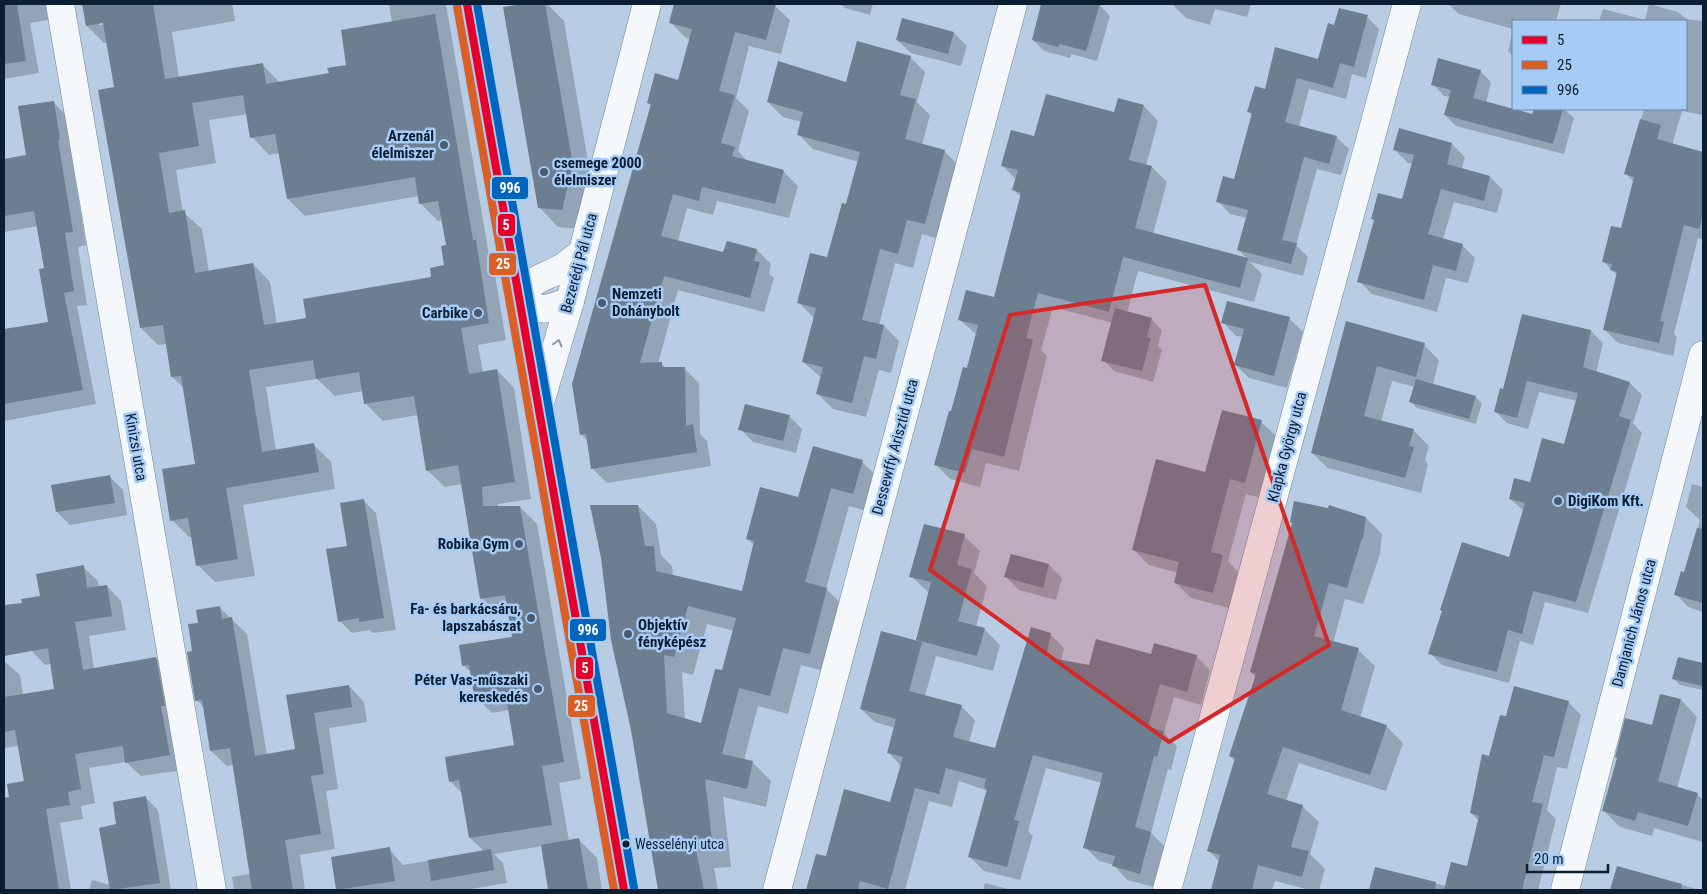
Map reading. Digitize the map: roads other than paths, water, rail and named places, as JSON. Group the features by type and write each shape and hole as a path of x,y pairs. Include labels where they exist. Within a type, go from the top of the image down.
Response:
{"street":[{"name":"Kinizsi utca","path":"60,4 212,890"},
{"path":"467,4 624,890"},
{"name":"Bezerédj Pál utca","path":"539,406 570,301 577,256 646,4"},
{"name":"Dessewffy Arisztid utca","path":"778,890 1013,4"},
{"name":"Klapka György utca","path":"1167,890 1407,4"},
{"path":"508,241 539,260 577,256"},
{"path":"519,298 529,284 542,276 562,268 577,256"},
{"path":"519,298 535,309 548,310 570,301"},
{"name":"Damjanich János utca","path":"1565,890 1703,355"}],"place":[{"name":"Arzenál élelmiszer","path":"444,145"},
{"name":"csemege 2000 élelmiszer","path":"544,172"},
{"name":"Nemzeti Dohánybolt","path":"602,303"},
{"name":"Carbike","path":"478,313"},
{"name":"DigiKom Kft.","path":"1558,501"},
{"name":"Robika Gym","path":"519,544"},
{"name":"Fa- és barkácsáru, lapszabászat","path":"531,618"},
{"name":"Objektív fényképész","path":"628,634"},
{"name":"Péter Vas-műszaki kereskedés","path":"538,689"},
{"name":"Wesselényi utca","path":"626,844"}]}
